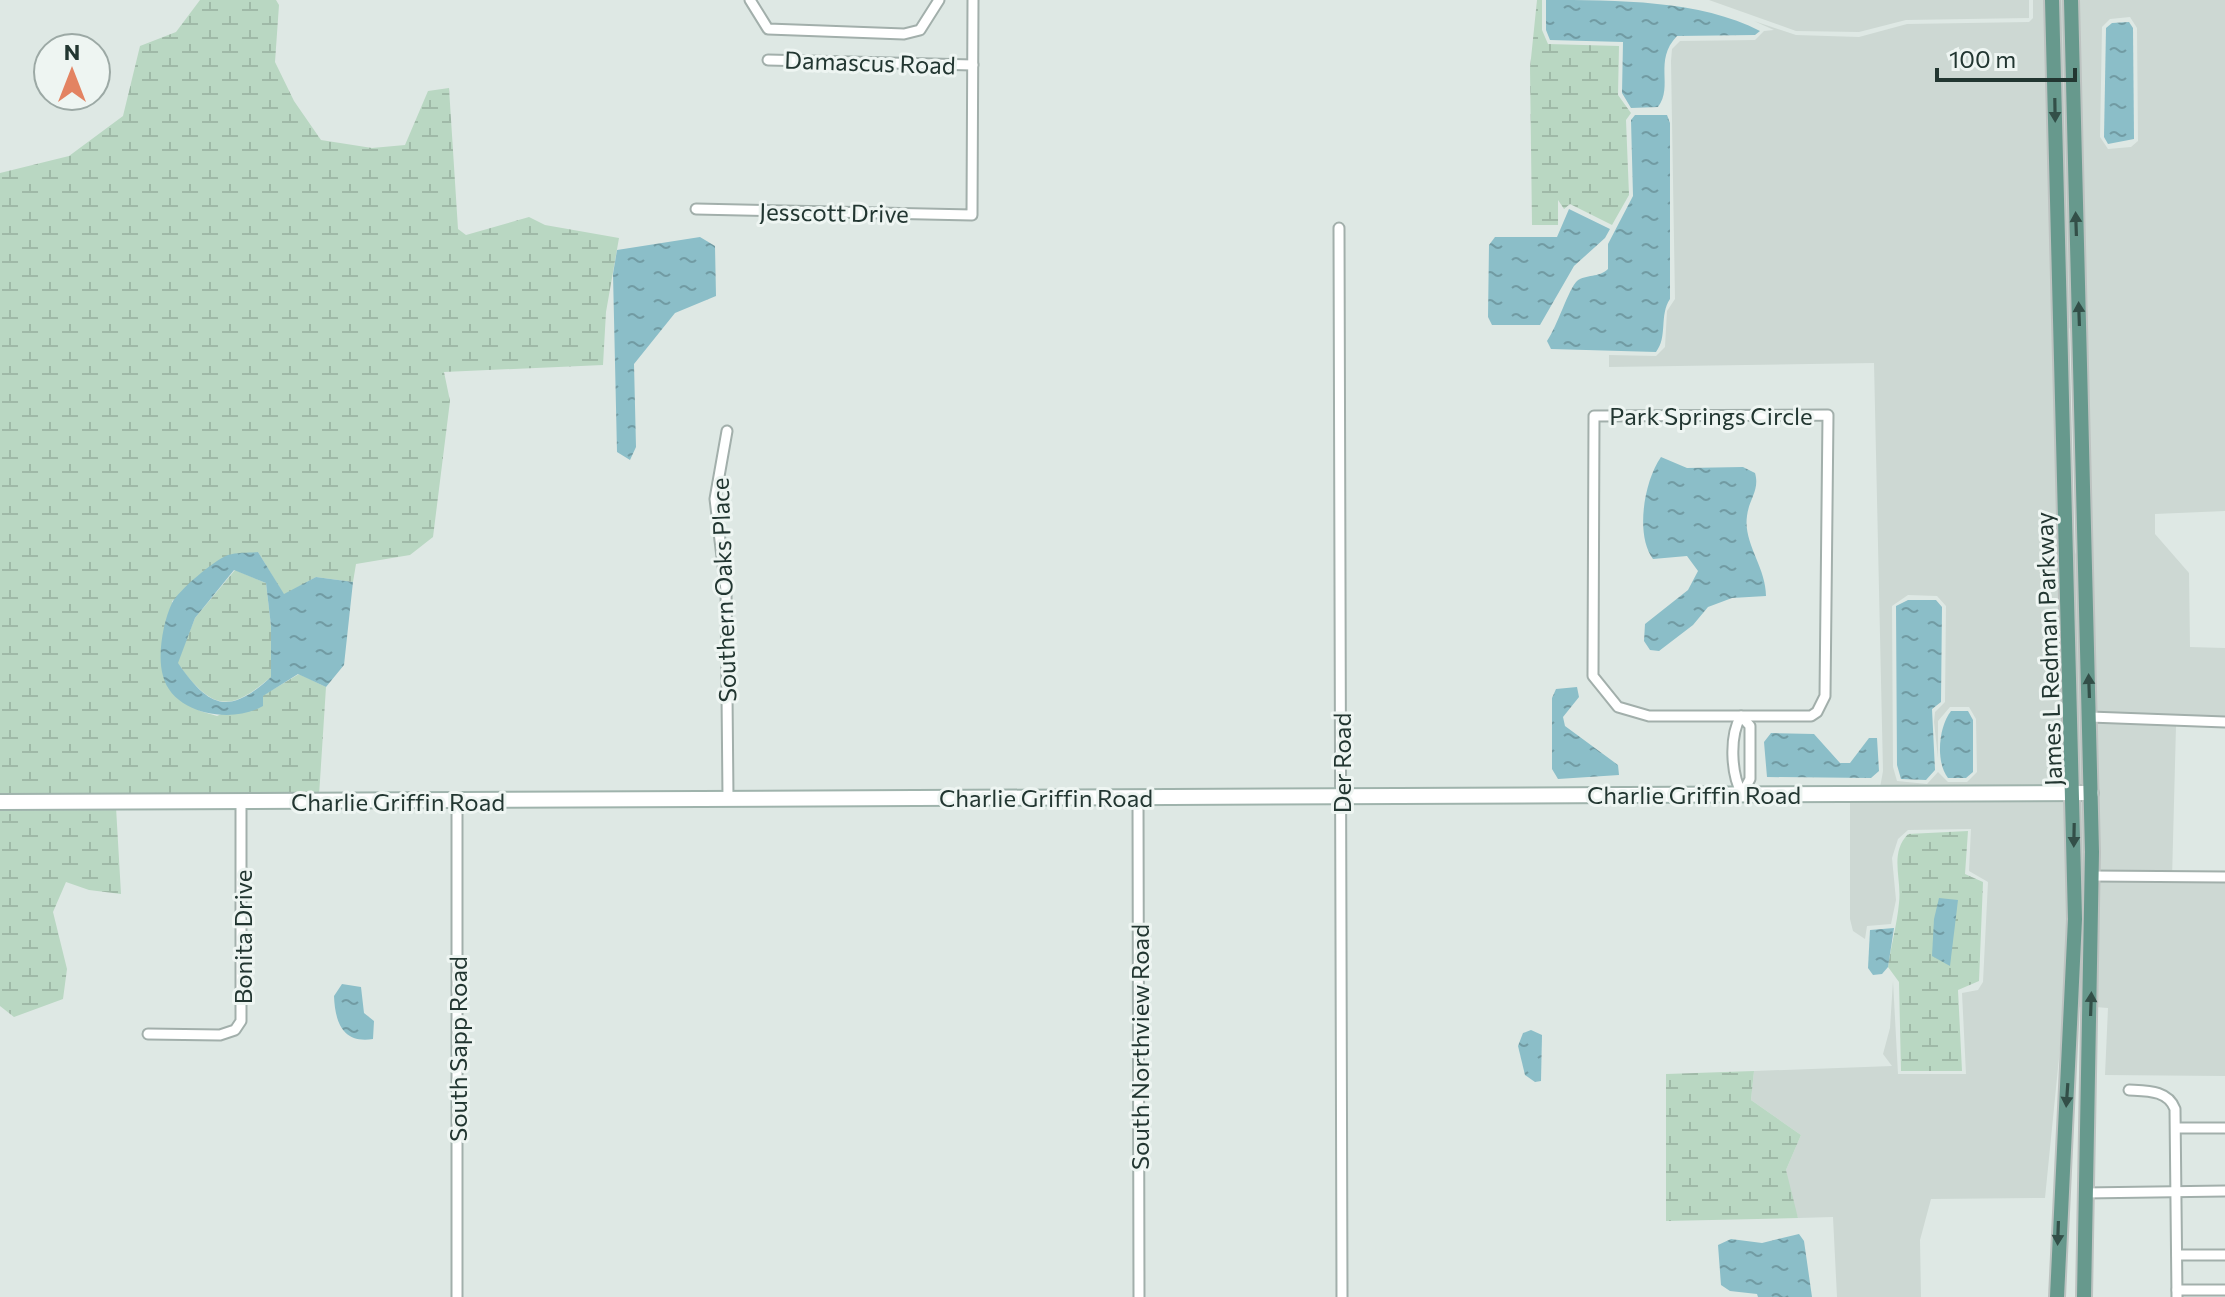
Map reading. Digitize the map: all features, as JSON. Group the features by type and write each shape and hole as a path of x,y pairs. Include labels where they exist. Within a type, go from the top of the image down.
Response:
{"main road":[{"name":"James L Redman Parkway","path":"2052,0 2075,919 2057,1297"},
{"name":"James L Redman Parkway","path":"2069,0 2072,20 2092,876 2084,1297"},
{"path":"2060,319 2069,339 2072,427 2082,437"},
{"path":"2063,438 2074,453 2076,540 2086,567"}],"street":[{"path":"750,0 768,29 904,34 920,30 939,0"},
{"path":"973,0 973,65"},
{"name":"Damascus Road","path":"768,60 973,65"},
{"name":"Jesscott Drive","path":"696,209 972,215 973,65"},
{"name":"Der Road","path":"1339,228 1342,1297"},
{"name":"Park Springs Circle","path":"1828,415 1825,460 1825,696 1817,712 1811,716 1741,716 1649,716 1618,707 1593,676 1594,416 1828,415"},
{"name":"Southern Oaks Place","path":"727,431 715,499 726,590 728,798"},
{"path":"1741,716 1750,726 1750,779 1742,794 1735,781 1734,726 1741,716"},
{"path":"2090,717 2225,722"},
{"name":"Charlie Griffin Road","path":"0,802 2091,793"},
{"name":"South Northview Road","path":"1138,797 1139,1297"},
{"name":"South Sapp Road","path":"457,800 457,1297"},
{"name":"Bonita Drive","path":"148,1034 220,1035 235,1030 241,1021 241,802"},
{"path":"2092,876 2225,877"},
{"path":"2129,1090 2152,1091 2167,1097 2175,1109 2177,1294 2225,1290"},
{"path":"2177,1128 2225,1128"},
{"path":"2084,1193 2225,1191"},
{"path":"2177,1255 2225,1255"}],"shaded area":[{"path":"1709,0 2029,0 2029,18 1906,20 1859,32 1796,31"},
{"path":"2033,0 2048,0 2069,788 1880,788 1883,771 1874,363 1609,367 1609,355 1656,356 1665,347 1667,311 1675,299 1671,61 1672,49 1680,41 1755,40 1764,31 1774,30 1754,21 1796,35 1859,37 1907,24 2029,22 2033,18","holes":["1908,595 1937,596 1946,606 1945,702 1935,712 1934,722 1938,758 1938,721 1950,707 1969,707 1976,719 1977,772 1967,782 1948,782 1938,772 1927,784 1897,781 1893,767 1892,606"]},
{"path":"2057,0 2062,0 2067,21 2074,339 2065,318"},
{"path":"2076,0 2225,0 2225,511 2155,514 2155,534 2189,573 2190,647 2225,648 2225,725 2176,726 2172,879 2225,880 2225,1076 2105,1075 2108,1008 2095,1007","holes":["2130,17 2137,28 2138,141 2131,147 2108,149 2100,137 2102,27 2110,19"]},
{"path":"2069,454 2072,542 2071,540"},
{"path":"2072,542 2081,569 2086,788 2079,788"},
{"path":"1850,798 2070,799 2064,1008 2045,1198 1931,1199 1920,1240 1921,1297 1837,1297 1833,1217 1798,1218 1789,1191 1786,1170 1801,1135 1751,1100 1754,1071 1892,1066 1883,1054 1890,1028 1893,981 1898,1074 1966,1074 1962,993 1978,990 1983,982 1988,882 1969,871 1971,829 1908,830 1898,839 1892,858 1896,900 1891,924 1867,926 1865,939 1853,931 1850,919"},
{"path":"2079,799 2086,799 2086,1007 2076,1007"}],"green space":[{"path":"200,0 276,0 279,5 275,62 294,101 321,140 372,148 405,145 428,91 449,88 458,229 466,235 529,217 545,225 619,238 606,312 603,365 444,372 450,401 433,537 410,555 356,564 353,582 316,577 284,595 258,552 172,601 170,688 200,711 217,716 262,696 299,674 326,687 319,796 0,797 0,173 69,156 123,116 140,46 176,32"},
{"path":"1537,0 1542,0 1542,30 1548,44 1619,46 1618,95 1631,113 1626,120 1629,195 1612,225 1570,204 1564,209 1558,200 1558,225 1532,225 1530,68"},
{"path":"235,570 266,583 271,626 271,677 243,697 220,701 200,690 177,663 195,618"},
{"path":"116,807 121,894 89,890 66,882 53,912 67,969 63,999 14,1017 0,1006 0,808"},
{"path":"1968,831 1965,874 1983,882 1979,981 1958,990 1962,1071 1901,1071 1899,982 1888,967 1899,903 1899,850 1908,834"},
{"path":"1754,1071 1751,1100 1801,1135 1786,1170 1798,1218 1666,1221 1666,1074"}],"water":[{"path":"1546,0 1629,2 1685,8 1712,13 1760,31 1755,35 1677,36 1666,55 1664,91 1658,107 1631,108 1622,93 1623,42 1550,40 1546,30"},
{"path":"2129,22 2133,28 2134,139 2108,144 2104,137 2106,28 2112,23"},
{"path":"1635,115 1667,115 1670,123 1670,299 1660,346 1656,352 1551,349 1547,341 1574,285 1581,279 1608,269 1608,244 1633,196 1631,120"},
{"path":"1569,209 1610,229 1605,238 1574,266 1540,325 1492,325 1488,317 1489,245 1495,237 1557,237"},
{"path":"700,237 715,246 716,296 675,313 634,364 636,447 630,460 617,452 613,274 617,250"},
{"path":"1661,457 1687,468 1743,467 1755,473 1756,484 1747,526 1766,596 1732,598 1708,607 1693,625 1659,651 1650,650 1644,641 1645,624 1688,590 1698,571 1687,556 1653,559 1647,549 1643,523 1646,493"},
{"path":"258,552 284,594 316,577 353,582 344,665 326,687 298,674 263,696 263,706 250,711 221,715 191,707 169,689 161,668 164,629 172,603 197,576 222,558","holes":["234,570 266,583 271,626 271,677 243,698 220,702 200,690 178,663 195,618"]},
{"path":"1908,600 1936,600 1942,607 1941,702 1932,709 1935,770 1926,780 1901,779 1897,765 1896,606"},
{"path":"1577,687 1579,697 1563,717 1565,726 1618,765 1619,775 1558,779 1552,769 1552,698 1556,689"},
{"path":"1951,711 1968,711 1973,720 1973,772 1966,778 1948,778 1941,762 1941,734"},
{"path":"1771,733 1814,734 1840,763 1850,763 1869,738 1877,738 1879,771 1871,778 1767,777 1764,742"},
{"path":"1939,898 1958,900 1950,966 1932,956 1934,919"},
{"path":"1894,928 1888,967 1882,974 1873,975 1868,968 1870,930"},
{"path":"342,984 361,987 364,1013 374,1021 373,1039 354,1038 342,1029 334,996"},
{"path":"1531,1030 1542,1035 1541,1081 1535,1082 1525,1075 1518,1046 1523,1033"},
{"path":"1799,1234 1804,1241 1812,1297 1758,1297 1757,1294 1730,1291 1721,1285 1718,1245 1731,1239 1762,1243"}]}
